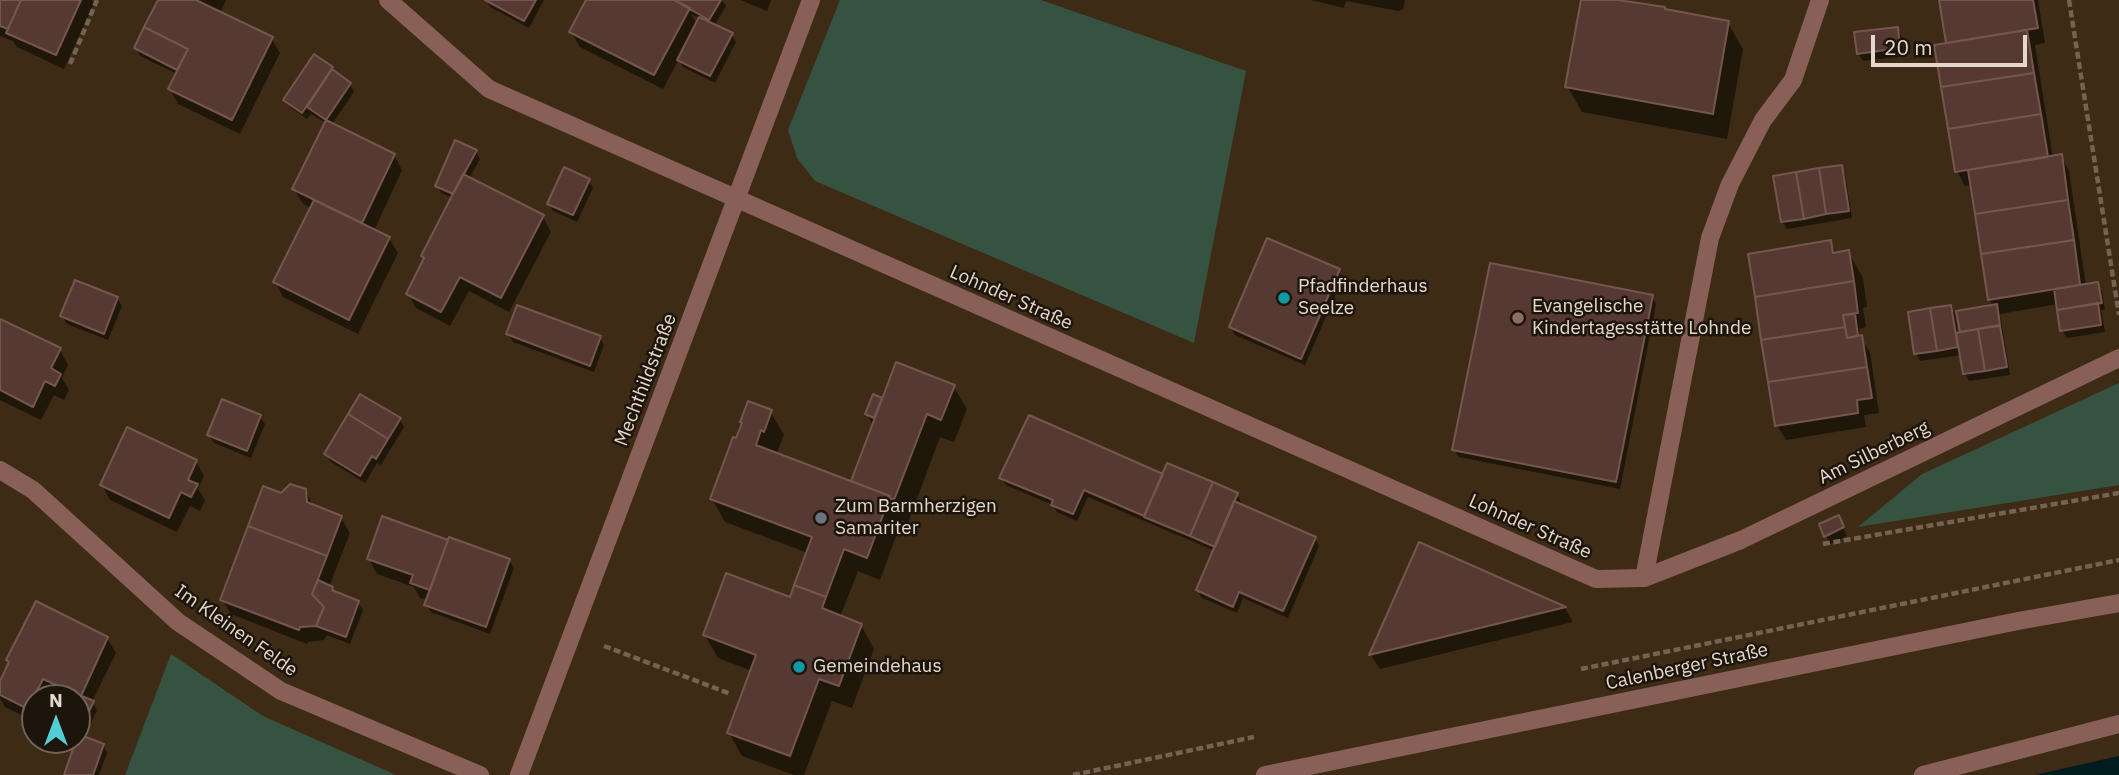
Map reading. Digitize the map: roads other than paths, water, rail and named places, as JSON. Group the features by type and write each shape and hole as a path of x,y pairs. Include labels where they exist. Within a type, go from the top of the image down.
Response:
{"street":[{"name":"Lohnder Straße","path":"388,0 489,89 1596,579 1644,578"},
{"name":"Mechthildstraße","path":"519,775 811,0"},
{"path":"1644,578 1710,238 1730,184 1763,120 1793,80 1820,0"},
{"name":"Am Silberberg","path":"1644,578 1741,541 2119,358"},
{"name":"Im Kleinen Felde","path":"0,470 33,490 178,622 281,691 480,775"},
{"name":"Calenberger Straße","path":"1265,775 2018,621 2119,603"},
{"path":"1923,775 2119,724"}],"water":[{"path":"2119,756 2119,775 2035,775"}],"place":[{"name":"Pfadfinderhaus Seelze","path":"1284,298"},
{"name":"Evangelische Kindertagesstätte Lohnde","path":"1518,318"},
{"name":"Zum Barmherzigen Samariter","path":"821,518"},
{"name":"Gemeindehaus","path":"799,667"}]}
